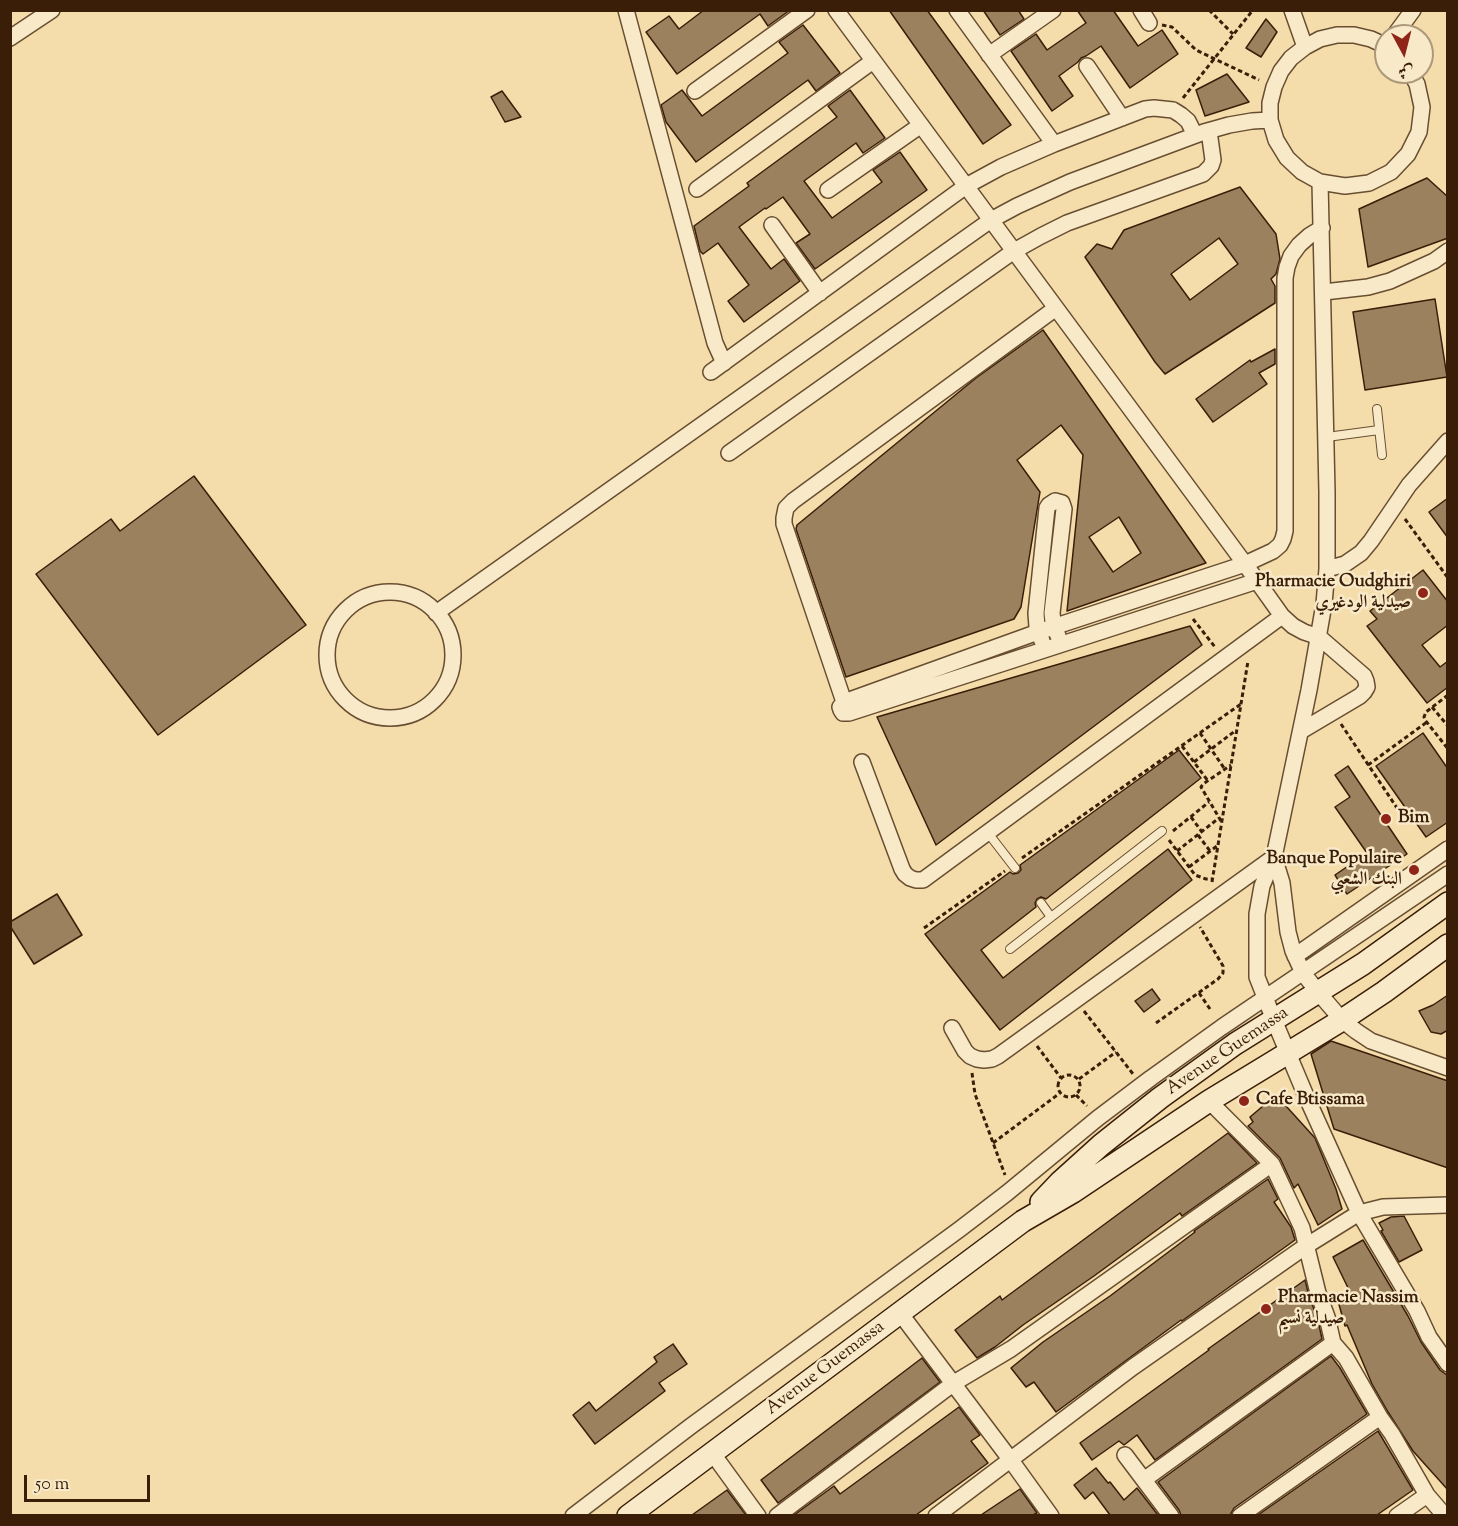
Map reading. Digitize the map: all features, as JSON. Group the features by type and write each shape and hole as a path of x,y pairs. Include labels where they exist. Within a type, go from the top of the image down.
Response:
{"main road":[{"name":"Avenue Guemassa","path":"1023,1221 1060,1182 1101,1145 1160,1098 1235,1044 1363,963 1448,903"},
{"name":"Avenue Guemassa","path":"628,1515 713,1454 1023,1221 1073,1192 1209,1101 1342,1020 1448,945"}],"street":[{"path":"10,38 52,10"},
{"path":"626,10 715,343 718,368 966,186 1001,167 1054,144 1145,109 1154,108 1173,110 1188,121 1202,133 1213,154 1211,166 1203,174 1067,223 1014,251 729,453"},
{"path":"695,90 807,10"},
{"path":"836,10 1282,616 1298,629 1319,637 1364,676 1367,687 1360,696 1301,731"},
{"path":"957,10 1054,144"},
{"path":"989,55 1053,10"},
{"path":"1292,10 1305,47"},
{"path":"1403,24 1413,10"},
{"path":"1374,40 1354,35 1337,35 1320,39 1291,58 1281,71 1270,103 1270,120 1276,140 1287,158 1302,172 1320,182 1345,186 1369,183 1391,172 1408,154 1419,132 1422,108 1417,84"},
{"path":"697,189 873,61"},
{"path":"1088,66 1122,118"},
{"path":"436,613 991,220 1070,182 1202,133 1229,125 1270,120"},
{"path":"828,190 921,125"},
{"path":"1320,182 1324,292 1327,569 1319,637 1301,731 1275,857 1262,886 1257,914 1257,976 1306,1096 1359,1213 1448,1364"},
{"path":"772,225 820,293"},
{"path":"1257,581 846,714 840,707 844,702 1038,632 1245,564 1273,551 1280,545 1285,531 1285,278 1291,256 1299,245 1322,228"},
{"path":"1324,292 1368,287 1390,281 1426,265 1448,251"},
{"path":"844,702 784,524 786,508 1056,308"},
{"path":"1327,569 1345,564 1361,553 1409,485 1448,441"},
{"path":"1045,650 1038,632 1036,613 1047,508 1055,501 1062,503 1064,509 1052,613 1054,627 1062,644"},
{"path":"391,592 408,595 423,602 436,613 446,626 453,656 450,672 436,697 416,712 388,718 357,709 345,699 335,686 326,656 328,640 334,625 344,611 374,594 391,592"},
{"path":"862,762 902,869 910,878 923,880 1282,616"},
{"path":"1295,956 1448,849"},
{"path":"952,1028 970,1056 977,1059 992,1059 1275,857"},
{"path":"1275,857 1282,883 1288,932 1303,974 1342,1020 1371,1041 1448,1068"},
{"path":"573,1515 960,1229 1142,1085 1222,1027 1448,874"},
{"path":"1209,1101 1272,1164 1302,1228 1333,1343 1346,1358 1427,1495 1445,1515"},
{"path":"777,1515 954,1383 1011,1349 1272,1164"},
{"path":"936,1515 952,1511 1011,1459 1133,1367 1306,1246 1359,1213 1383,1207 1448,1205"},
{"path":"900,1313 1051,1515"},
{"path":"1430,1336 1448,1342"},
{"path":"1145,1479 1333,1343"},
{"path":"1240,1515 1380,1417"},
{"path":"713,1454 758,1515"},
{"path":"1125,1455 1171,1515"},
{"path":"1397,1515 1427,1495"}],"lane":[{"path":"1377,409 1382,455"},
{"path":"1326,437 1379,430"},
{"path":"1010,949 1162,831"},
{"path":"988,833 1014,867"},
{"path":"1041,903 1051,917"}],"path":[{"path":"1209,10 1234,34"},
{"path":"1173,110 1253,10"},
{"path":"1145,17 1156,26 1172,27 1192,48 1274,87"},
{"path":"1395,505 1448,578"},
{"path":"1183,605 1224,659"},
{"path":"1209,904 1252,638"},
{"path":"1448,695 1424,714 1425,720 1448,748"},
{"path":"924,928 1014,867 1241,704"},
{"path":"1432,707 1448,726"},
{"path":"1333,712 1405,820"},
{"path":"1368,765 1427,722"},
{"path":"1194,762 1237,730"},
{"path":"1200,733 1225,769"},
{"path":"1182,746 1208,781"},
{"path":"1221,820 1201,789 1202,785 1231,765"},
{"path":"1209,802 1166,836 1195,875 1200,878 1213,879"},
{"path":"1191,817 1202,832"},
{"path":"1177,851 1221,820"},
{"path":"1198,835 1210,851"},
{"path":"1189,867 1218,844"},
{"path":"1156,1023 1221,976 1224,970 1193,915"},
{"path":"1199,993 1210,1010"},
{"path":"1076,1000 1142,1085"},
{"path":"1028,1034 1062,1078"},
{"path":"1078,1080 1116,1052"},
{"path":"970,1056 975,1094 1011,1190"},
{"path":"1070,1075 1075,1076 1078,1080 1080,1088 1076,1095 1068,1097 1060,1093 1058,1085 1062,1078 1070,1075"},
{"path":"993,1143 1060,1093"}],"building":[{"path":"704,10 790,10 768,26 760,14 677,74 646,32 669,16 679,29"},
{"path":"889,10 927,10 1011,125 983,144"},
{"path":"983,10 1018,10 1024,19 1000,35"},
{"path":"1077,10 1113,10 1138,46 1162,30 1178,54 1130,88 1101,46 1081,58 1059,76 1073,96 1052,111 1011,51 1036,34 1047,50 1086,23"},
{"path":"1266,19 1277,32 1261,57 1246,48"},
{"path":"803,25 840,73 816,91 808,80 696,162 666,122 661,105 682,90 702,116 788,53 779,42"},
{"path":"1227,74 1249,102 1205,116 1196,90"},
{"path":"850,90 885,138 863,153 856,143 804,181 832,218 882,182 873,170 900,152 927,190 815,269 796,243 810,234 783,197 765,208 739,227 771,269 784,259 800,281 744,322 728,301 749,285 718,243 703,254 700,251 694,226 749,186 747,183 837,117 828,106"},
{"path":"502,91 521,117 505,122 491,97"},
{"path":"1427,178 1448,197 1448,238 1368,267 1359,209"},
{"path":"1240,187 1276,234 1280,259 1276,274 1271,279 1275,286 1275,303 1165,374 1085,257 1097,244 1112,249 1124,230","holes":["1219,238 1238,264 1190,300 1171,274"]},
{"path":"1435,299 1447,377 1365,390 1353,312"},
{"path":"1043,330 1206,563 1067,611 1083,455 1061,425 1017,460 1040,492 1021,607 1014,619 846,677 796,529 797,525 976,378","holes":["1119,517 1141,553 1113,572 1089,537"]},
{"path":"1275,349 1275,364 1259,373 1267,384 1213,422 1196,399 1250,360 1251,362"},
{"path":"194,476 306,625 158,735 36,574 111,519 120,531"},
{"path":"1448,498 1448,538 1429,512"},
{"path":"1423,570 1448,602 1448,625 1422,645 1440,667 1448,661 1448,687 1427,703 1367,626 1377,619 1370,611"},
{"path":"1190,626 1202,645 936,845 877,717"},
{"path":"1423,733 1448,769 1448,822 1426,837 1376,766"},
{"path":"1179,750 1201,778 1046,899 1041,897 1037,899 1036,907 981,950 1003,978 1168,849 1192,880 1000,1030 925,934 1010,872 1018,873 1021,870 1020,865"},
{"path":"1348,766 1407,854 1347,894 1335,875 1367,853 1335,807 1350,797 1335,775"},
{"path":"57,894 82,935 34,964 10,926 10,922"},
{"path":"1152,989 1160,1000 1144,1012 1135,1001"},
{"path":"1448,995 1448,1030 1441,1034 1431,1032 1419,1011"},
{"path":"1331,1041 1448,1081 1448,1168 1334,1129 1311,1054"},
{"path":"1276,1095 1315,1138 1336,1189 1342,1209 1318,1225 1298,1184 1294,1188 1280,1158 1248,1126 1253,1122 1250,1117"},
{"path":"1228,1133 1257,1163 1182,1216 1180,1213 977,1358 955,1330 1000,1296 1002,1300"},
{"path":"1268,1179 1278,1199 1274,1202 1291,1227 1295,1240 1056,1412 1034,1382 1026,1387 1011,1368 1043,1342 1110,1296 1194,1231"},
{"path":"1404,1216 1422,1250 1399,1262 1381,1231 1383,1230 1379,1223 1391,1217"},
{"path":"1363,1240 1421,1342 1440,1370 1448,1376 1448,1490 1413,1451 1388,1412 1372,1384 1347,1325 1345,1326 1338,1301 1351,1294 1333,1257"},
{"path":"1305,1280 1322,1339 1155,1460 1137,1435 1124,1445 1119,1441 1092,1460 1080,1443"},
{"path":"673,1344 687,1364 659,1383 665,1391 595,1444 573,1415 589,1402 596,1411 657,1362 654,1357"},
{"path":"1331,1356 1367,1414 1234,1508 1230,1515 1181,1515 1158,1482"},
{"path":"922,1358 940,1382 778,1503 761,1480"},
{"path":"959,1407 980,1435 971,1441 988,1463 916,1515 794,1515 834,1486 840,1494"},
{"path":"1378,1431 1413,1490 1377,1515 1258,1515"},
{"path":"1096,1468 1124,1500 1137,1488 1158,1515 1110,1515 1093,1492 1085,1499 1074,1485"},
{"path":"1020,1489 1037,1513 1033,1515 981,1515"},
{"path":"727,1490 746,1515 692,1515"}],"place":[{"name":"Pharmacie Oudghiri صيدلية الودغيري","path":"1423,593"},
{"name":"Bim","path":"1386,819"},
{"name":"Banque Populaire البنك الشعبي","path":"1414,870"},
{"name":"Cafe Btissama","path":"1244,1101"},
{"name":"Pharmacie Nassim صيدلية نسيم","path":"1266,1309"}]}
